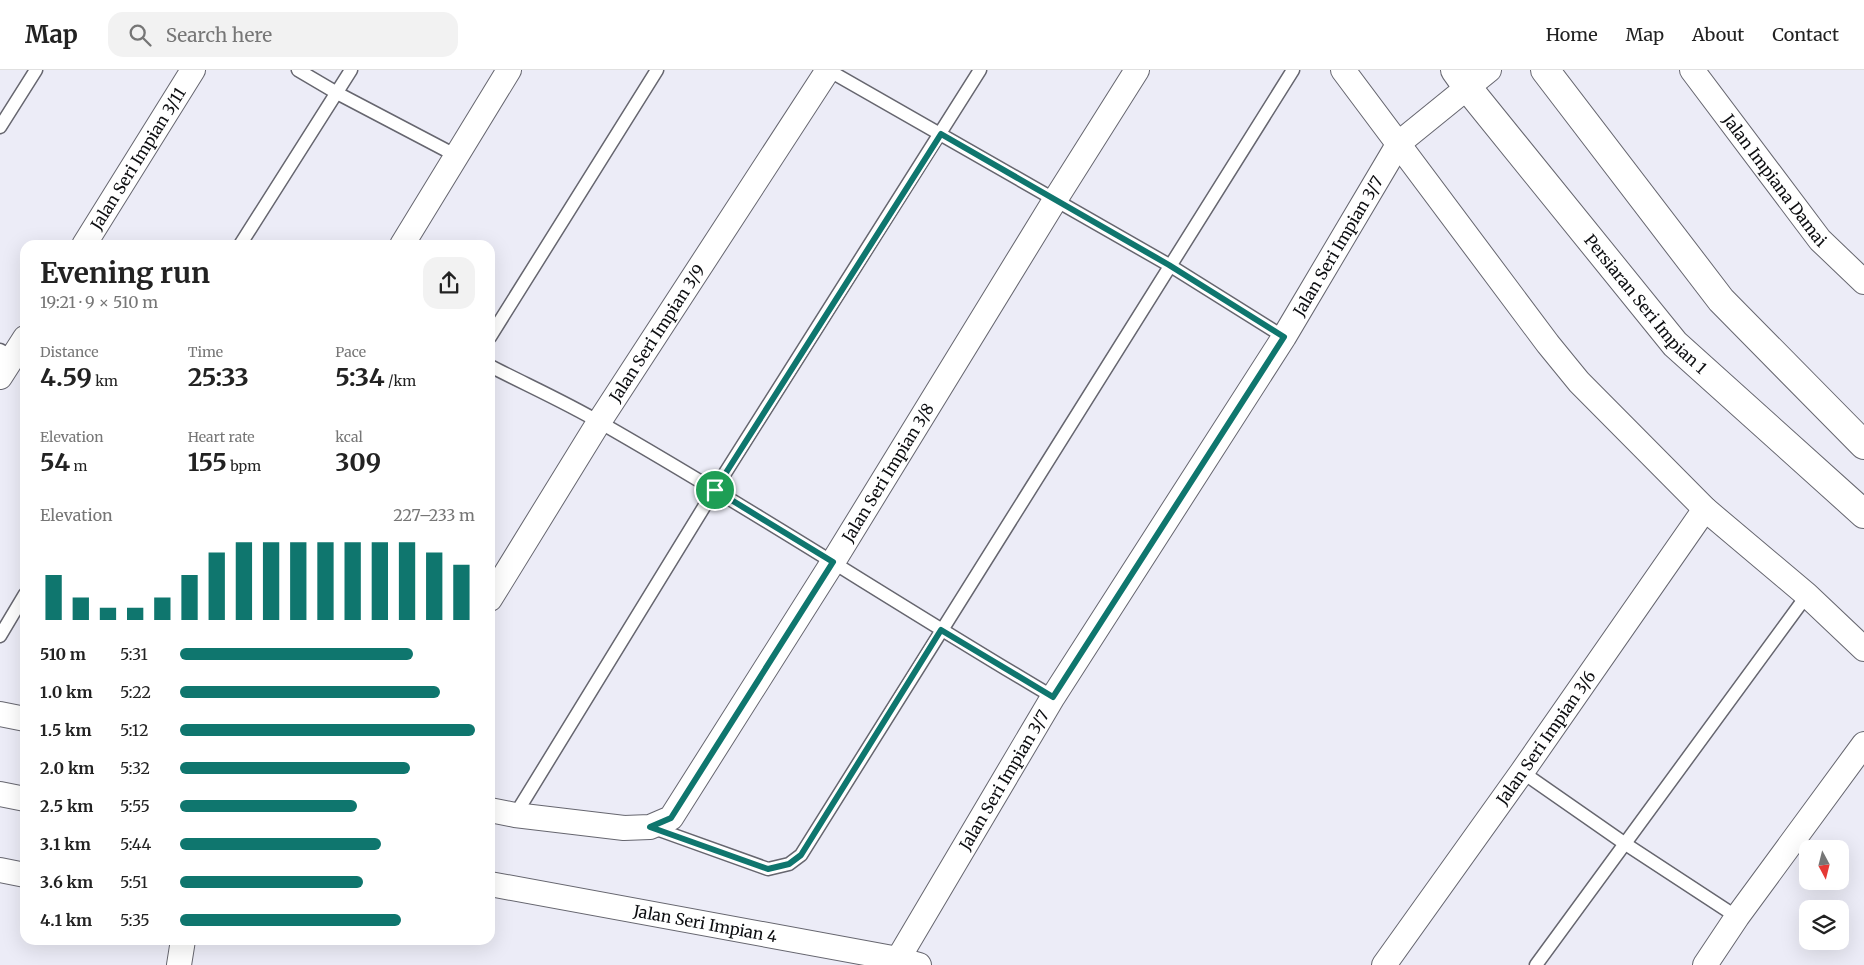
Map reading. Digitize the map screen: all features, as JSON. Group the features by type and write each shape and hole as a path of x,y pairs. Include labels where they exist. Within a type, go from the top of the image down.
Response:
{"street":[{"name":"Jalan Seri Impian 3/11","path":"87,240 193,70"},
{"path":"405,240 509,70"},
{"name":"Jalan Seri Impian 3/9","path":"495,591 599,422 828,70"},
{"name":"Jalan Seri Impian 3/8","path":"495,811 624,828 650,827 671,818 833,562 1055,200 1138,70"},
{"path":"1343,70 1548,344 1579,382 1705,509 1807,595 1864,648"},
{"name":"Jalan Seri Impian 3/7","path":"909,962 1053,697 1284,337 1399,143 1461,78 1489,70"},
{"path":"1544,70 1721,300 1864,445"},
{"name":"Jalan Impiana Damai","path":"1692,70 1820,240 1864,282"},
{"name":"Persiaran Seri Impian 1","path":"1461,78 1675,344 1864,514"},
{"path":"0,377 16,352"},
{"name":"Jalan Seri Impian 3/6","path":"1384,965 1522,772 1705,509"},
{"path":"0,714 20,718"},
{"path":"1705,965 1737,917 1864,744"},
{"path":"0,794 20,798"},
{"path":"0,870 20,874"},
{"name":"Jalan Seri Impian 4","path":"495,885 909,962"},
{"path":"179,965 182,945"}],"lane":[{"path":"0,127 36,70"},
{"path":"298,70 337,93 457,156"},
{"path":"243,240 352,70"},
{"path":"495,329 658,70"},
{"path":"828,70 1169,265 1284,337"},
{"path":"515,815 715,490 980,70"},
{"path":"650,827 768,869 789,864 801,855 1292,70"},
{"path":"495,369 599,422 715,490 1053,697"},
{"path":"1536,965 1807,595"},
{"path":"0,636 20,602"},
{"path":"1522,772 1624,843 1737,917"}],"route":[{"path":"941,134 1169,265 1284,337 1053,697 941,630 801,855 789,864 768,869 650,827 671,818 833,562 715,490 941,134"}]}
